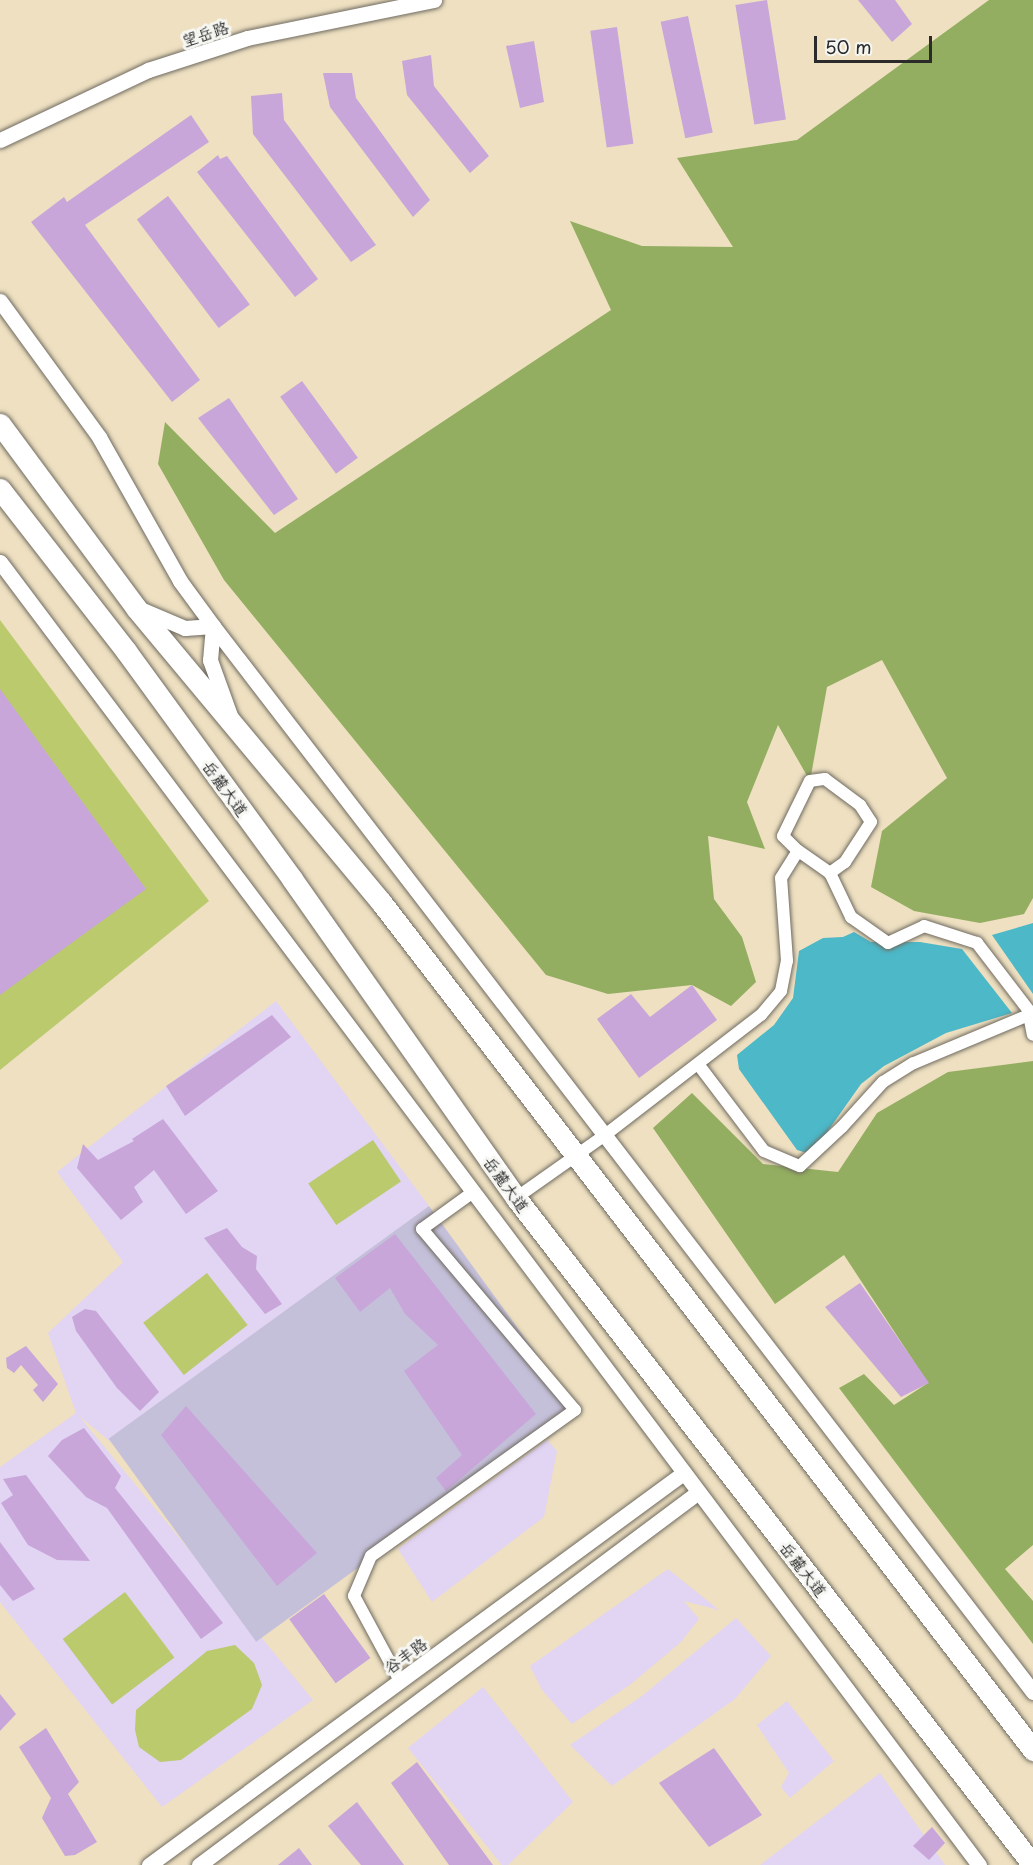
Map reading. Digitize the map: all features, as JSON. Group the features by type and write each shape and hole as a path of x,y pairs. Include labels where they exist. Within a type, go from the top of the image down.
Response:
{"highway":[{"path":"0,424 136,608 381,902 1033,1750"},
{"name":"岳麓大道","path":"0,489 126,651 285,869 516,1198 1033,1865"}],"street":[{"name":"望岳路","path":"0,140 148,70 247,38 434,0"},
{"path":"0,301 99,437 180,581 213,626 1033,1692"},
{"path":"0,562 682,1474 979,1865"},
{"path":"136,608 185,628 213,626"},
{"path":"213,626 210,660 219,676 234,727"},
{"path":"830,873 844,862 870,822 860,805 825,778 810,781 783,836 830,873 851,917 888,943 924,926 977,943 1031,1016 1033,1035"},
{"path":"516,1198 606,1135 761,1015 781,991 787,961 781,878 798,850"},
{"path":"698,1064 764,1151 800,1166 842,1127 883,1082 914,1063 1031,1016"},
{"path":"400,1681 354,1596 371,1556 574,1410 422,1229 471,1193"},
{"name":"谷丰路","path":"149,1865 682,1474"},
{"path":"199,1865 697,1493"}],"shaded area":[{"path":"276,1001 429,1206 112,1443 79,1416 313,1700 162,1807 0,1602 0,1467 76,1413 48,1333 123,1262 57,1172"},
{"path":"429,1206 577,1409 256,1642 109,1439"},
{"path":"547,1440 557,1451 544,1517 432,1602 398,1549"},
{"path":"668,1569 719,1610 684,1601 699,1619 681,1642 631,1684 572,1724 542,1690 530,1666"},
{"path":"736,1618 771,1656 735,1699 612,1786 570,1745 642,1696"},
{"path":"483,1687 573,1802 508,1865 502,1865 408,1748"},
{"path":"787,1701 834,1761 790,1798 781,1787 789,1773 757,1725"},
{"path":"880,1773 945,1865 760,1865"}],"green space":[{"path":"989,0 1033,0 1033,898 1024,914 980,923 914,911 871,887 882,831 947,778 882,660 827,687 810,781 778,725 747,802 765,849 708,836 714,899 742,937 756,982 731,1006 692,985 608,994 546,975 224,580 158,464 165,422 275,533 611,310 570,221 642,246 733,247 677,158 797,140"},
{"path":"0,620 209,901 0,1070"},
{"path":"1033,1061 1033,1545 1005,1569 1033,1601 1033,1644 839,1388 864,1374 894,1405 928,1383 844,1255 775,1304 653,1128 692,1093 763,1164 838,1172 877,1113 948,1072"},
{"path":"373,1140 401,1181 336,1225 308,1184"},
{"path":"207,1273 248,1325 184,1375 143,1323"},
{"path":"125,1592 174,1657 112,1704 63,1639"},
{"path":"235,1645 254,1663 262,1685 252,1709 181,1760 160,1762 139,1747 135,1730 136,1710 207,1651"}],"water":[{"path":"1033,923 1033,994 992,935"},
{"path":"854,932 871,942 920,942 962,949 1012,1013 946,1033 884,1066 861,1084 813,1152 807,1153 797,1150 739,1069 737,1055 774,1025 793,998 799,951 823,938 843,937"}],"building":[{"path":"767,0 786,120 754,125 735,5"},
{"path":"858,0 895,0 912,24 892,42"},
{"path":"688,16 713,132 685,138 661,22"},
{"path":"617,27 633,144 607,148 590,31"},
{"path":"534,41 544,102 520,108 506,46"},
{"path":"431,55 434,86 489,156 470,173 407,95 402,61"},
{"path":"323,73 352,73 356,98 430,200 413,217 330,107"},
{"path":"282,93 284,120 376,245 351,262 253,134 251,96"},
{"path":"191,115 209,142 85,225 200,380 172,402 31,222 64,197 67,202"},
{"path":"218,155 220,159 227,156 318,279 295,297 197,172"},
{"path":"168,196 250,305 219,328 137,219"},
{"path":"302,381 358,458 336,474 280,397"},
{"path":"229,398 298,499 274,515 198,418"},
{"path":"0,689 146,889 0,995"},
{"path":"692,985 717,1020 639,1078 597,1019 631,994 650,1017"},
{"path":"272,1015 291,1037 185,1116 166,1086"},
{"path":"163,1119 218,1191 186,1214 154,1170 134,1187 143,1202 121,1220 77,1168 83,1144 98,1160 134,1141 132,1139"},
{"path":"227,1228 242,1247 257,1256 256,1269 282,1304 265,1314 204,1238"},
{"path":"395,1234 536,1414 446,1491 436,1478 462,1455 404,1371 438,1345 405,1314 390,1288 360,1312 335,1278"},
{"path":"860,1283 929,1383 901,1397 825,1307"},
{"path":"85,1309 96,1311 159,1392 140,1411 117,1388 76,1331 72,1317"},
{"path":"26,1346 58,1384 43,1402 33,1390 38,1385 21,1365 14,1373 7,1368 6,1358"},
{"path":"186,1406 317,1553 277,1586 161,1435"},
{"path":"84,1428 121,1476 115,1488 223,1623 201,1639 107,1508 86,1497 48,1456 62,1440"},
{"path":"26,1475 90,1561 57,1560 28,1545 1,1503 13,1495 3,1479"},
{"path":"0,1542 35,1589 13,1601 0,1585"},
{"path":"324,1594 370,1658 336,1683 289,1619"},
{"path":"0,1694 16,1714 0,1731"},
{"path":"46,1728 79,1782 68,1794 97,1842 75,1855 65,1856 42,1818 51,1798 19,1747"},
{"path":"714,1748 762,1815 709,1847 659,1783"},
{"path":"417,1762 493,1865 449,1865 391,1783"},
{"path":"357,1802 404,1865 361,1865 328,1826"},
{"path":"932,1827 945,1843 929,1860 913,1846"},
{"path":"299,1848 312,1865 278,1865"}]}
